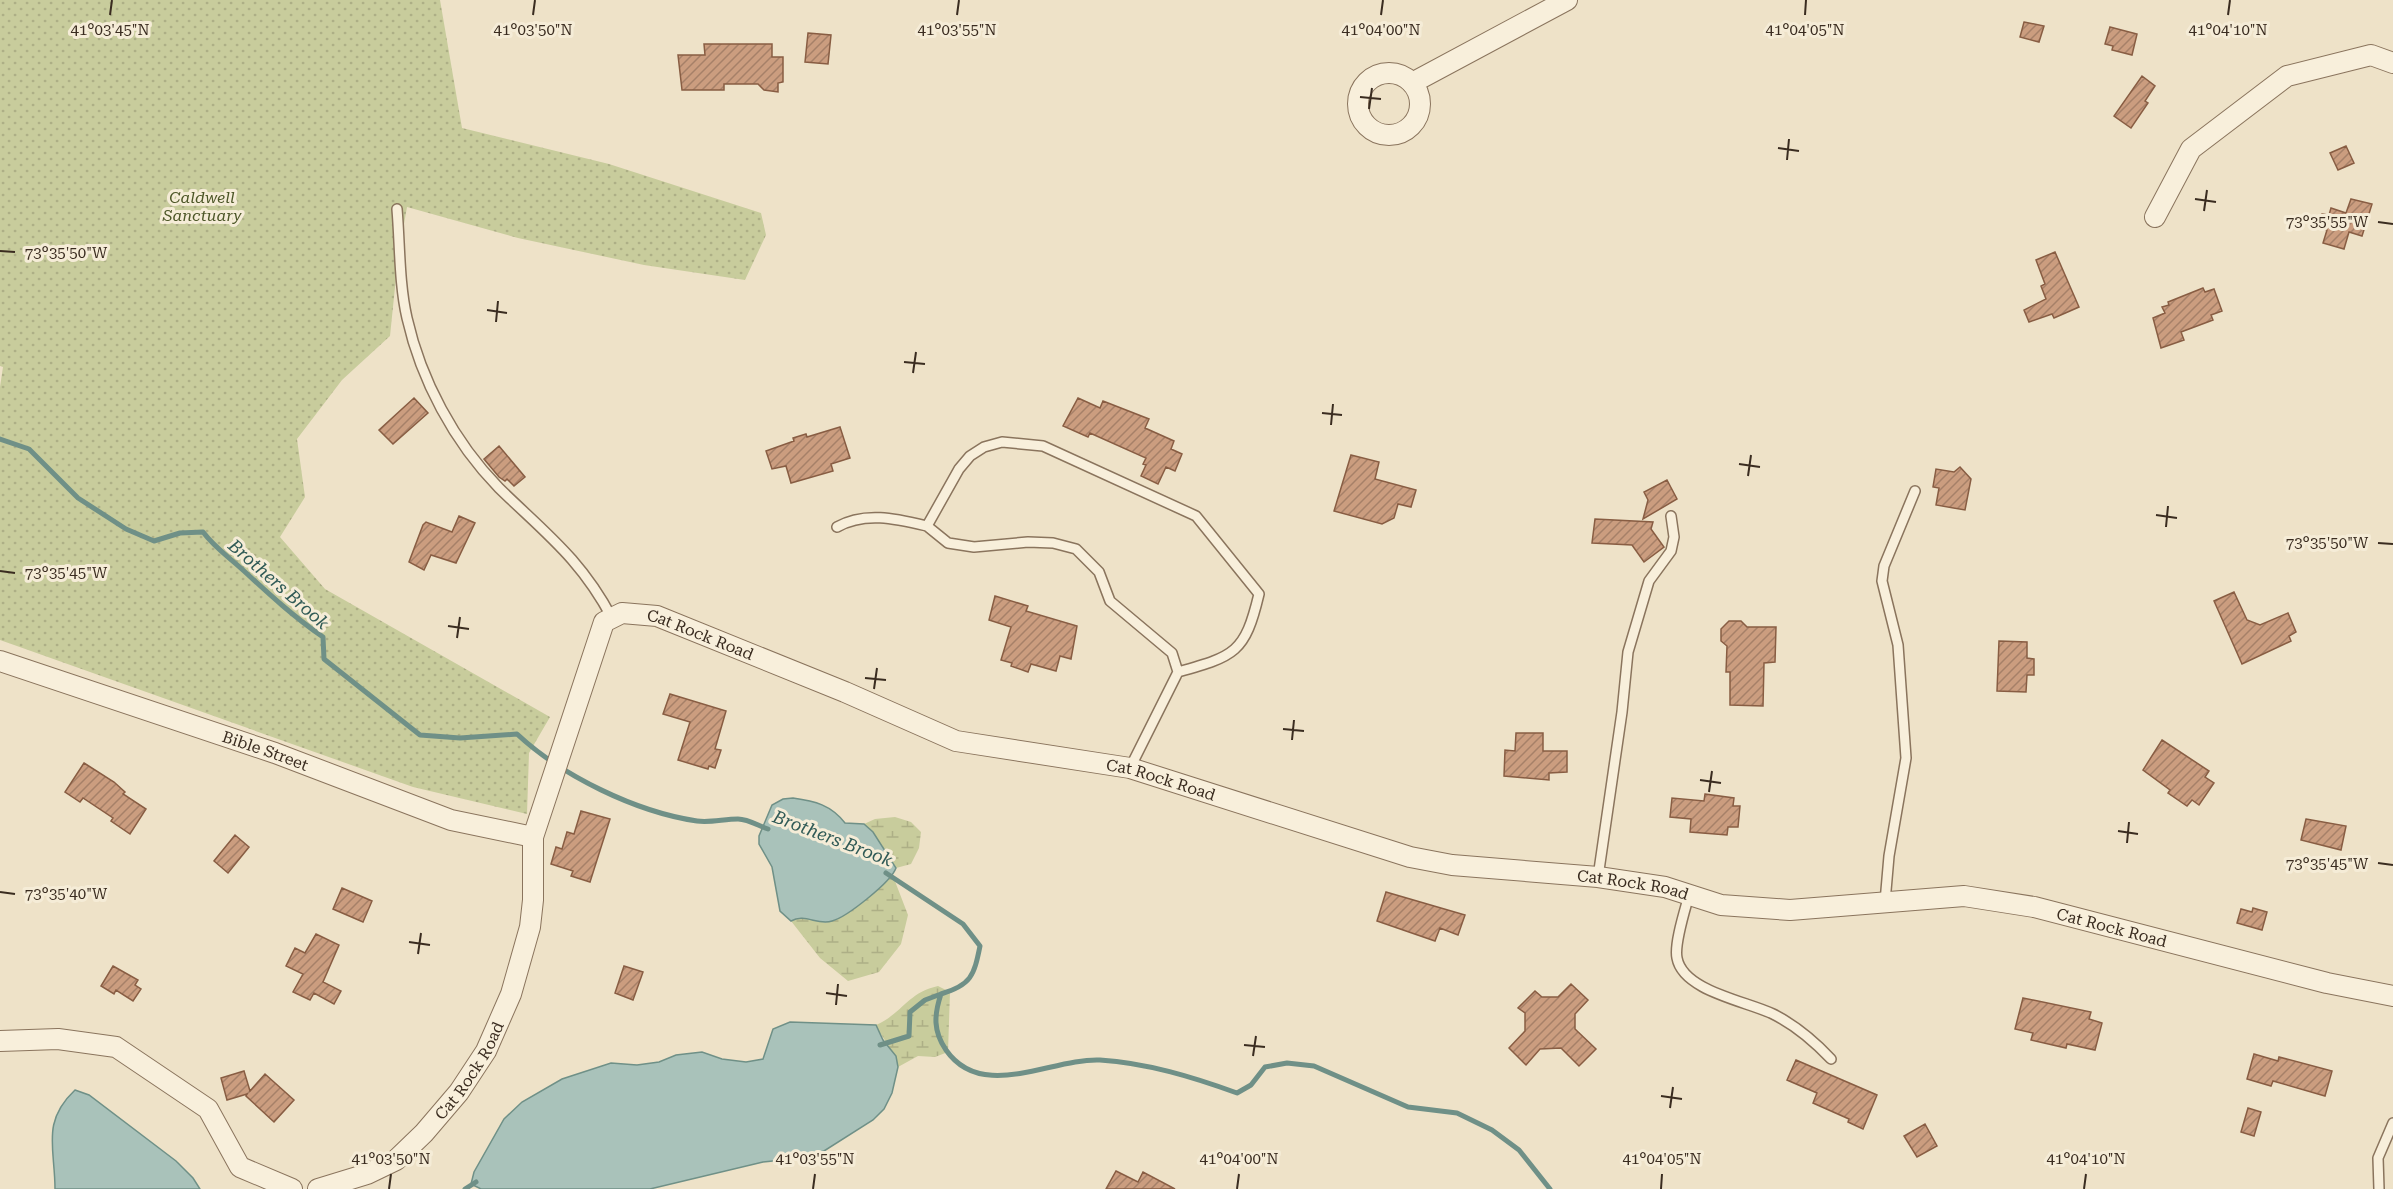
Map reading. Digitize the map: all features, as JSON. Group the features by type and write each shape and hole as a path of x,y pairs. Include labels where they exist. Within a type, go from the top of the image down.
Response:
{"street":[{"path":"1412,83 1567,0"},
{"path":"2155,217 2191,149 2287,76 2371,55 2393,63"},
{"name":"Cat Rock Road","path":"318,1189 369,1182 396,1160 424,1133 459,1092 486,1050 511,994 530,927 534,900 533,837 604,622 622,613 657,616 845,692 956,741 1130,768 1410,857 1452,865 1598,877 1665,887 1721,905 1790,910 1964,896 2034,907 2327,983 2393,996"},
{"name":"Bible Street","path":"0,660 274,753 451,820 533,837"},
{"path":"0,1041 58,1039 116,1047 208,1108 240,1167 292,1189"}],"lane":[{"path":"397,209 406,316 421,366 452,426 480,467 566,550 586,575 612,618"},
{"path":"927,526 959,470 970,456 984,447 1002,442 1054,450 1196,516 1259,594 1251,629 1241,645 1227,656 1178,672"},
{"path":"1885,902 1892,835 1906,758 1898,645 1882,581 1884,566 1914,490"},
{"path":"1598,877 1623,712 1628,652 1649,581 1671,551 1674,537 1671,516"},
{"path":"837,527 849,520 884,518 927,526 948,543 974,547 1028,542 1053,543 1076,549 1098,572 1110,601 1172,653 1178,672 1130,768"},
{"path":"1689,895 1676,957 1681,970 1692,982 1773,1014 1811,1038 1831,1059"},
{"path":"2379,1189 2378,1158 2393,1123"}],"green space":[{"name":"Caldwell Sanctuary","path":"0,0 440,0 462,128 609,164 761,213 766,235 745,280 644,265 518,238 407,207 398,258 390,336 342,380 297,439 305,497 280,537 325,589 550,717 529,753 527,814 413,787 0,640 0,387 3,367 0,366"},
{"path":"895,817 911,822 921,832 919,848 911,864 896,868 873,832 864,824 875,819"},
{"path":"893,876 908,915 901,944 879,972 848,981 820,958 791,921 801,918 827,922 839,918 864,901"},
{"path":"938,986 950,992 948,1052 935,1057 918,1056 898,1067 876,1025 893,1015 919,993"}],"water":[{"path":"793,798 822,805 834,812 845,823 864,824 873,832 896,868 886,882 868,898 848,913 832,921 822,922 801,918 791,921 780,911 772,867 759,844 759,836 772,805 783,799"},
{"path":"790,1022 876,1025 883,1040 896,1056 898,1067 892,1093 884,1109 873,1120 824,1151 803,1158 763,1162 650,1189 481,1189 471,1184 474,1172 504,1119 522,1102 562,1079 611,1063 637,1065 659,1062 676,1055 702,1052 722,1059 746,1062 763,1059 773,1029"},
{"path":"75,1090 89,1095 176,1161 193,1178 200,1189 55,1189 52,1148 54,1125 64,1102"}],"building":[{"path":"2024,22 2044,26 2039,42 2020,37"},
{"path":"2110,27 2137,34 2132,55 2112,50 2113,46 2105,44"},
{"path":"808,33 831,35 828,64 805,62"},
{"path":"704,44 772,44 772,57 783,57 783,82 778,83 778,92 764,90 758,84 724,84 724,90 682,90 678,55 705,55"},
{"path":"2142,76 2155,86 2145,101 2148,103 2131,128 2114,116"},
{"path":"2346,146 2354,163 2338,170 2330,153"},
{"path":"2351,199 2372,204 2362,236 2349,232 2344,249 2323,243 2327,230 2317,227 2322,214 2329,215 2331,208 2346,213"},
{"path":"2055,252 2079,307 2054,318 2052,314 2029,322 2024,310 2046,299 2041,286 2045,284 2036,260"},
{"path":"2203,288 2205,292 2214,289 2222,311 2211,315 2213,320 2181,332 2184,340 2161,348 2153,318 2165,313 2162,307 2169,305 2168,302"},
{"path":"414,398 428,413 393,444 379,430"},
{"path":"1078,398 1100,408 1103,401 1149,419 1145,428 1174,441 1171,449 1182,454 1175,471 1166,467 1158,484 1141,476 1146,465 1143,464 1146,458 1090,433 1088,437 1063,426"},
{"path":"840,427 850,458 831,464 833,471 791,483 786,466 772,469 766,451 794,441 793,438 806,434 807,437"},
{"path":"499,446 525,477 514,486 507,479 505,481 499,477 484,459"},
{"path":"1351,455 1379,462 1375,479 1416,490 1411,507 1398,504 1394,518 1382,524 1334,511"},
{"path":"1960,467 1971,479 1965,510 1936,505 1939,488 1933,487 1936,469 1954,472"},
{"path":"1667,480 1677,499 1643,519 1648,500 1644,492"},
{"path":"459,516 475,523 456,563 431,555 424,570 409,562 426,522 452,532"},
{"path":"1595,519 1653,522 1651,529 1664,547 1644,562 1632,545 1592,543"},
{"path":"2234,592 2247,620 2260,625 2288,613 2296,632 2289,636 2291,641 2242,664 2214,601"},
{"path":"995,596 1028,606 1026,611 1077,626 1071,659 1060,656 1056,671 1031,664 1028,672 1001,660 1011,627 989,620"},
{"path":"1729,621 1741,621 1747,627 1776,627 1775,662 1764,663 1763,706 1730,705 1730,672 1726,672 1727,646 1721,641 1721,629"},
{"path":"1999,641 2027,642 2027,658 2034,659 2034,675 2027,675 2026,692 1997,691"},
{"path":"670,694 726,711 715,749 721,750 715,768 709,766 708,769 678,760 690,722 663,714"},
{"path":"1516,733 1543,733 1543,751 1567,751 1567,772 1549,773 1549,780 1504,776 1505,750 1515,751"},
{"path":"2162,740 2209,771 2205,777 2214,783 2199,805 2192,800 2187,806 2168,793 2170,790 2143,770"},
{"path":"84,763 114,782 125,792 123,794 146,809 130,834 111,821 113,818 83,798 80,802 65,792"},
{"path":"1705,794 1734,798 1733,806 1740,806 1738,827 1728,827 1727,835 1690,832 1691,819 1670,817 1672,798 1704,801"},
{"path":"581,811 610,819 590,882 571,876 573,871 551,864 556,847 562,849 567,832 574,834"},
{"path":"2306,819 2346,826 2341,850 2301,840"},
{"path":"235,835 249,847 228,873 214,861"},
{"path":"342,888 372,901 363,922 333,909"},
{"path":"1386,892 1465,915 1458,935 1440,928 1435,941 1377,921"},
{"path":"2253,908 2267,912 2262,930 2237,923 2241,909 2252,912"},
{"path":"316,934 339,945 323,982 341,991 334,1004 314,993 310,1000 293,992 303,974 286,966 295,948 305,953"},
{"path":"113,966 138,980 135,985 141,989 133,1001 116,990 114,994 101,986"},
{"path":"624,966 643,972 633,1000 615,993"},
{"path":"1571,984 1588,1000 1575,1014 1575,1029 1596,1049 1579,1066 1561,1048 1540,1049 1526,1065 1509,1048 1525,1031 1525,1013 1518,1008 1535,991 1542,997 1558,997"},
{"path":"2023,998 2091,1012 2089,1019 2102,1023 2095,1050 2067,1044 2066,1048 2031,1040 2033,1033 2015,1029"},
{"path":"2254,1054 2278,1061 2279,1057 2332,1071 2325,1096 2273,1081 2271,1086 2247,1079"},
{"path":"1796,1060 1877,1095 1863,1129 1848,1122 1849,1119 1813,1103 1817,1093 1787,1080"},
{"path":"244,1071 250,1091 265,1074 294,1100 274,1122 246,1096 247,1094 227,1100 221,1078"},
{"path":"2248,1108 2261,1112 2254,1136 2241,1132"},
{"path":"1925,1124 1937,1146 1917,1157 1904,1136"},
{"path":"1116,1171 1138,1182 1143,1172 1175,1189 1106,1189"}],"waterway":[{"name":"Brothers Brook","path":"0,439 29,449 78,498 126,529 154,541 180,533 203,532 217,548 302,622 323,637 324,659 420,735 460,738 517,734 578,778 625,801 674,816 702,821 742,819 768,829"},
{"name":"Brothers Brook","path":"886,873 963,924 980,946 976,965 970,978 959,987 941,994 937,1009 936,1023 939,1036 946,1050 961,1065 978,1073 998,1075 1018,1074 1081,1061 1100,1060 1135,1064 1170,1072 1237,1093 1251,1085 1265,1067 1287,1063 1314,1066 1408,1107 1457,1113 1492,1130 1519,1150 1550,1189"},
{"path":"880,1045 909,1036 910,1012 925,1000 941,994"},
{"path":"465,1189 476,1182"}]}
